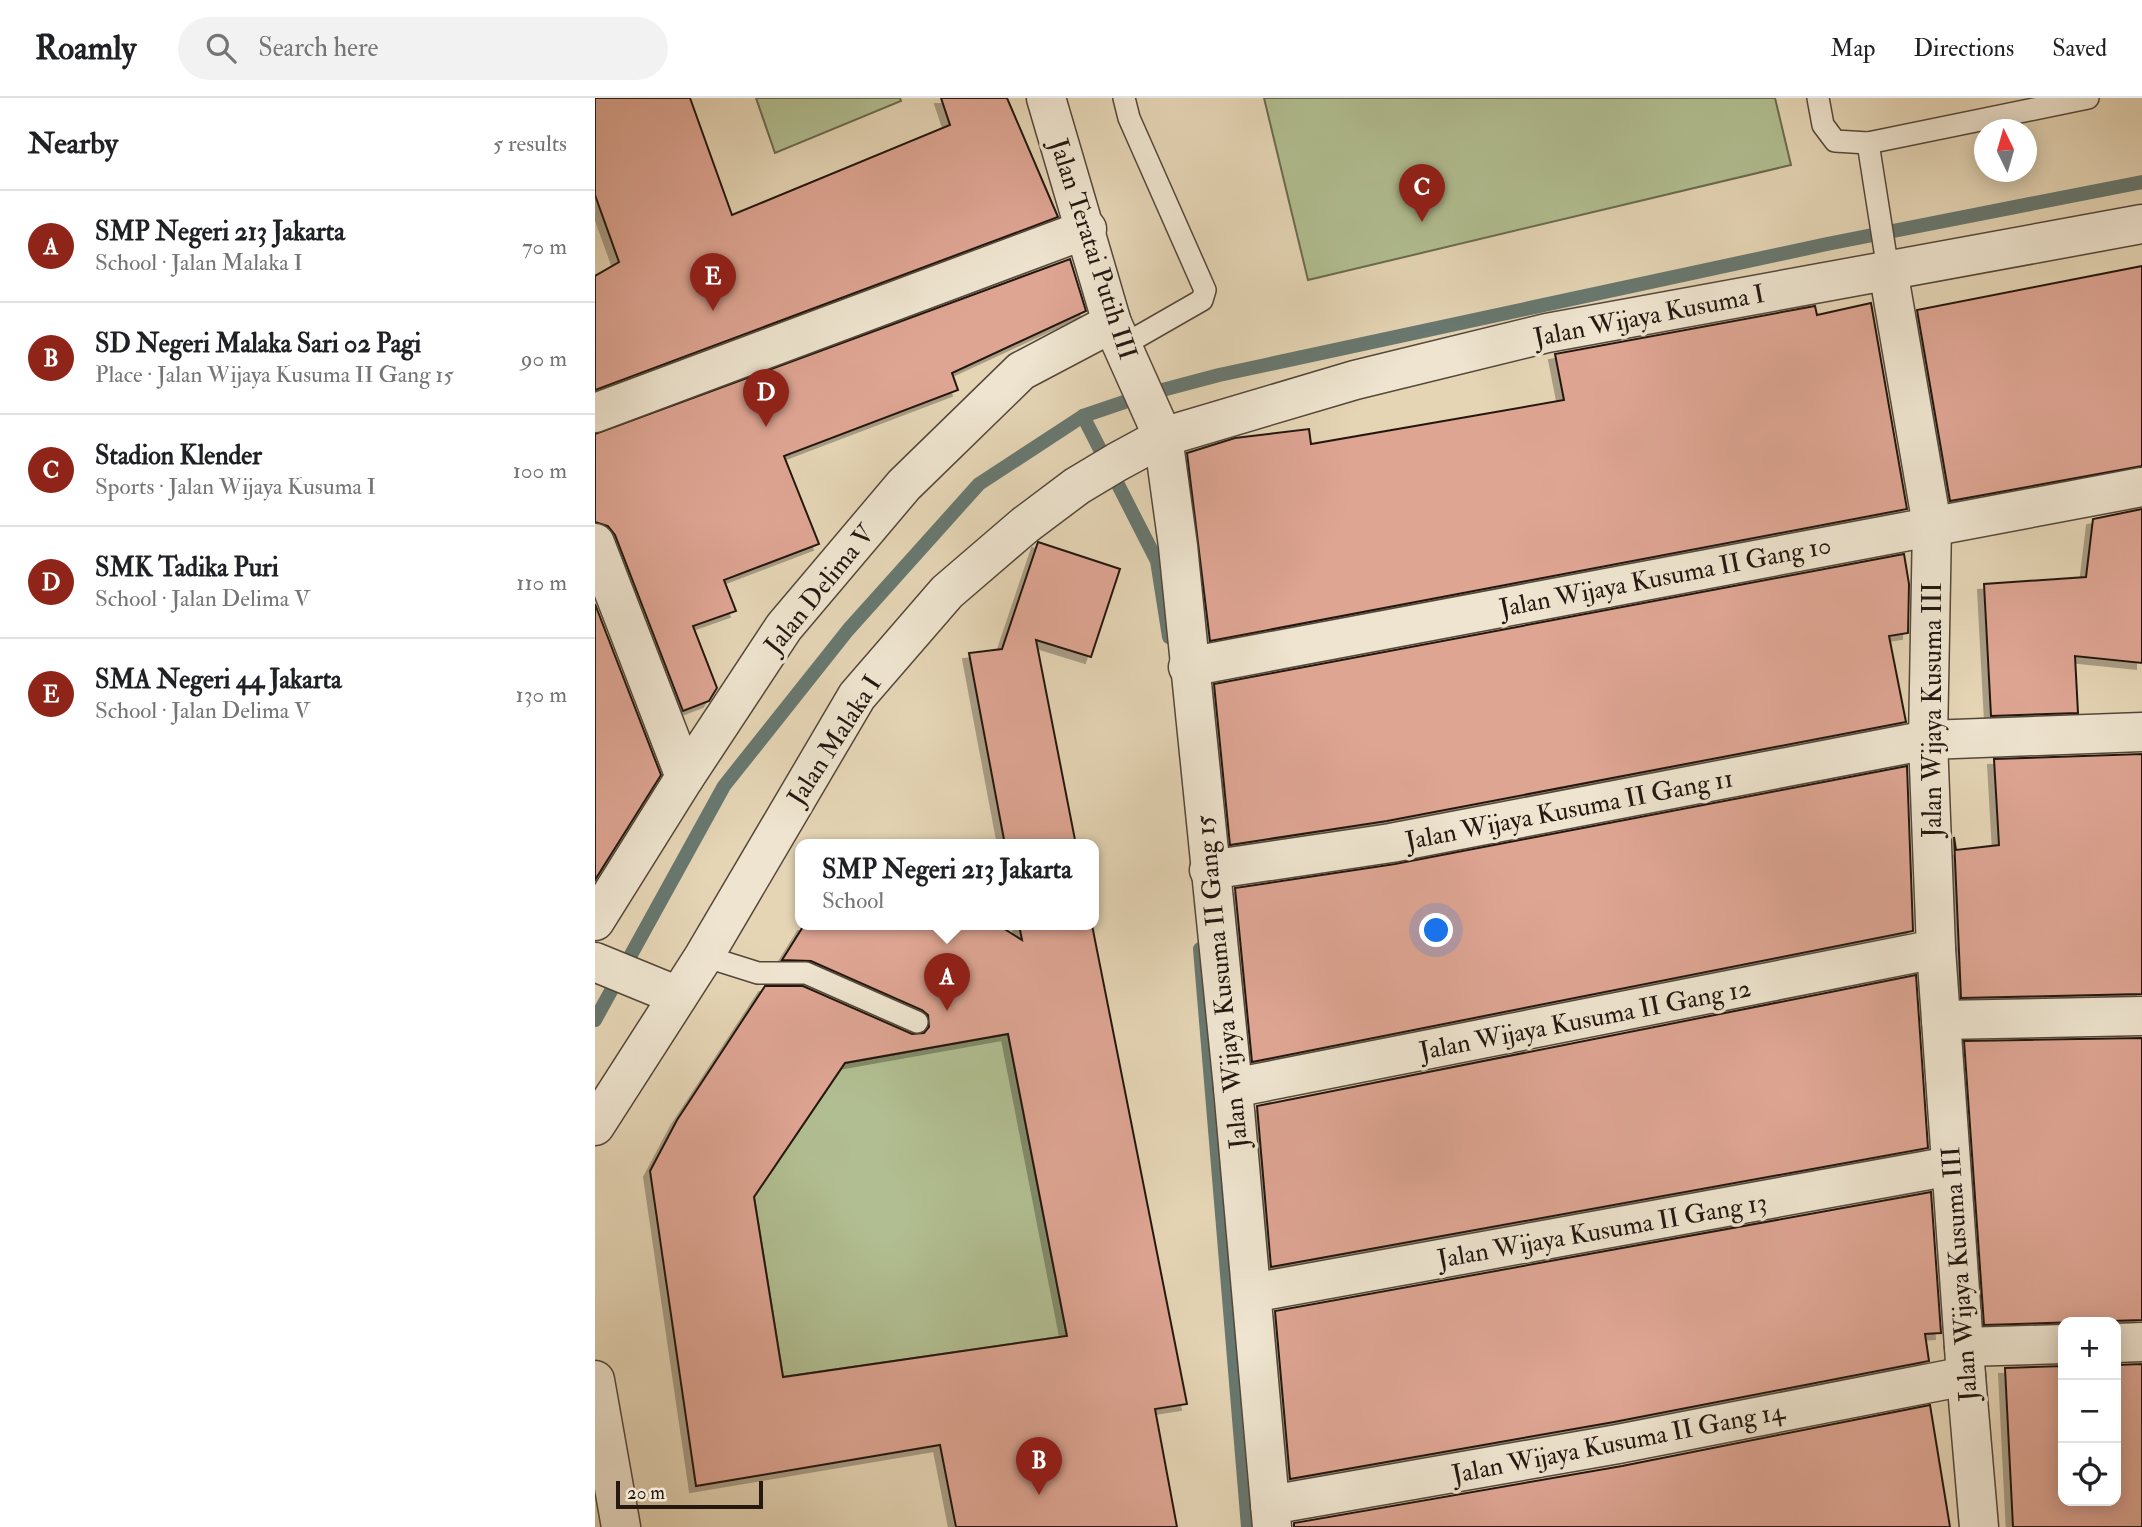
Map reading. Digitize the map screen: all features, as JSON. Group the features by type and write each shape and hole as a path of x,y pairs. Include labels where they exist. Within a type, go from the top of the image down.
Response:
{"street":[{"name":"Jalan Teratai Putih III","path":"1046,98 1120,345 1159,426"},
{"name":"Jalan Wijaya Kusuma I","path":"1159,426 1547,333 1887,258 2142,224"},
{"path":"595,413 1087,229"},
{"name":"Jalan Wijaya Kusuma III","path":"1887,258 1932,526 1928,740 1936,949 1979,1527"},
{"name":"Jalan Delima V","path":"595,921 685,777 784,628 904,485 1021,371 1120,345"},
{"name":"Jalan Malaka I","path":"595,1126 673,994 704,956 857,696 947,592 1025,525 1107,468 1159,426"},
{"name":"Jalan Wijaya Kusuma II Gang 15","path":"1159,426 1178,546 1188,667 1233,1088 1271,1516"},
{"name":"Jalan Wijaya Kusuma II Gang 10","path":"1188,667 2142,487"},
{"path":"595,542 685,777"},
{"name":"Jalan Wijaya Kusuma II Gang 11","path":"1209,870 1391,843 1928,740 2142,732"},
{"name":"Jalan Wijaya Kusuma II Gang 12","path":"1233,1088 1936,949"},
{"path":"599,964 673,994"},
{"path":"1941,1020 2142,1016"},
{"name":"Jalan Wijaya Kusuma II Gang 13","path":"1252,1293 1951,1166"},
{"path":"2121,1343 2142,1342"},
{"name":"Jalan Wijaya Kusuma II Gang 14","path":"1271,1516 1618,1444 1965,1362 2058,1345"},
{"path":"595,1380 621,1527"}],"lane":[{"path":"1120,345 1202,300 1205,290 1129,118 1124,98"},
{"path":"1818,98 1823,125 1835,141 1868,143 2088,98"},
{"path":"1868,143 1887,258"},
{"path":"704,956 758,973 806,973 917,1022"}],"green space":[{"path":"756,98 900,98 901,101 775,153"},
{"path":"1264,98 1775,98 1791,165 1308,280"},
{"path":"1008,1034 1067,1336 783,1377 754,1197 845,1063"}],"building":[{"path":"595,98 690,98 732,215 950,125 941,98 1007,98 1058,217 595,390 595,276 619,262 595,195"},
{"path":"1070,259 1086,311 952,373 958,390 784,456 819,544 724,580 736,611 693,626 717,688 709,701 683,711 615,535 608,526 595,522 595,434"},
{"path":"2142,266 2142,466 1950,501 1917,310"},
{"path":"1871,303 1907,509 1210,641 1187,453 1235,438 1309,429 1311,444 1564,400 1555,354 1815,306 1817,315"},
{"path":"2142,509 2142,663 2075,656 2078,713 1991,716 1984,584 2086,577 2093,519"},
{"path":"1038,542 1120,569 1091,657 1036,640 1075,839 1004,839 969,653 1002,649"},
{"path":"1904,554 1909,584 1908,633 1889,636 1906,722 1387,821 1230,845 1214,684"},
{"path":"595,604 661,775 595,880"},
{"path":"2142,754 2142,994 1961,998 1954,837 1956,850 1999,845 1994,759"},
{"path":"1907,766 1913,931 1252,1062 1235,888 1395,864"},
{"path":"801,930 1006,930 1022,940 1020,930 1093,930 1187,1404 1155,1409 1177,1527 956,1527 940,1445 696,1486 650,1171 677,1120 765,986 803,986 912,1034 924,1033 929,1027 928,1015 922,1010 811,961 782,960","holes":["1008,1034 1067,1336 783,1377 754,1197 845,1063"]},
{"path":"1916,975 1928,1148 1271,1267 1257,1106"},
{"path":"2142,1038 2142,1320 2121,1321 2121,1317 2058,1317 2058,1323 1984,1325 1964,1041"},
{"path":"1931,1192 1941,1333 1925,1334 1929,1361 1614,1422 1290,1479 1275,1311"},
{"path":"2142,1364 2142,1527 2013,1527 2005,1368 2058,1366 2058,1506 2121,1506 2121,1365"},
{"path":"1930,1405 1950,1527 1294,1527 1294,1523 1622,1466"}],"waterway":[{"path":"595,1020 724,786 848,630 979,484 1083,416 1151,393 1219,375 1827,244 2142,182"},
{"path":"1083,416 1157,561 1169,637"},
{"path":"1200,949 1248,1527"}],"place":[{"name":"Stadion Klender","path":"1422,222"},
{"name":"SMA Negeri 44 Jakarta","path":"713,311"},
{"name":"SMK Tadika Puri","path":"766,427"},
{"name":"SMP Negeri 213 Jakarta","path":"947,1011"},
{"name":"SD Negeri Malaka Sari 02 Pagi","path":"1039,1495"}]}
